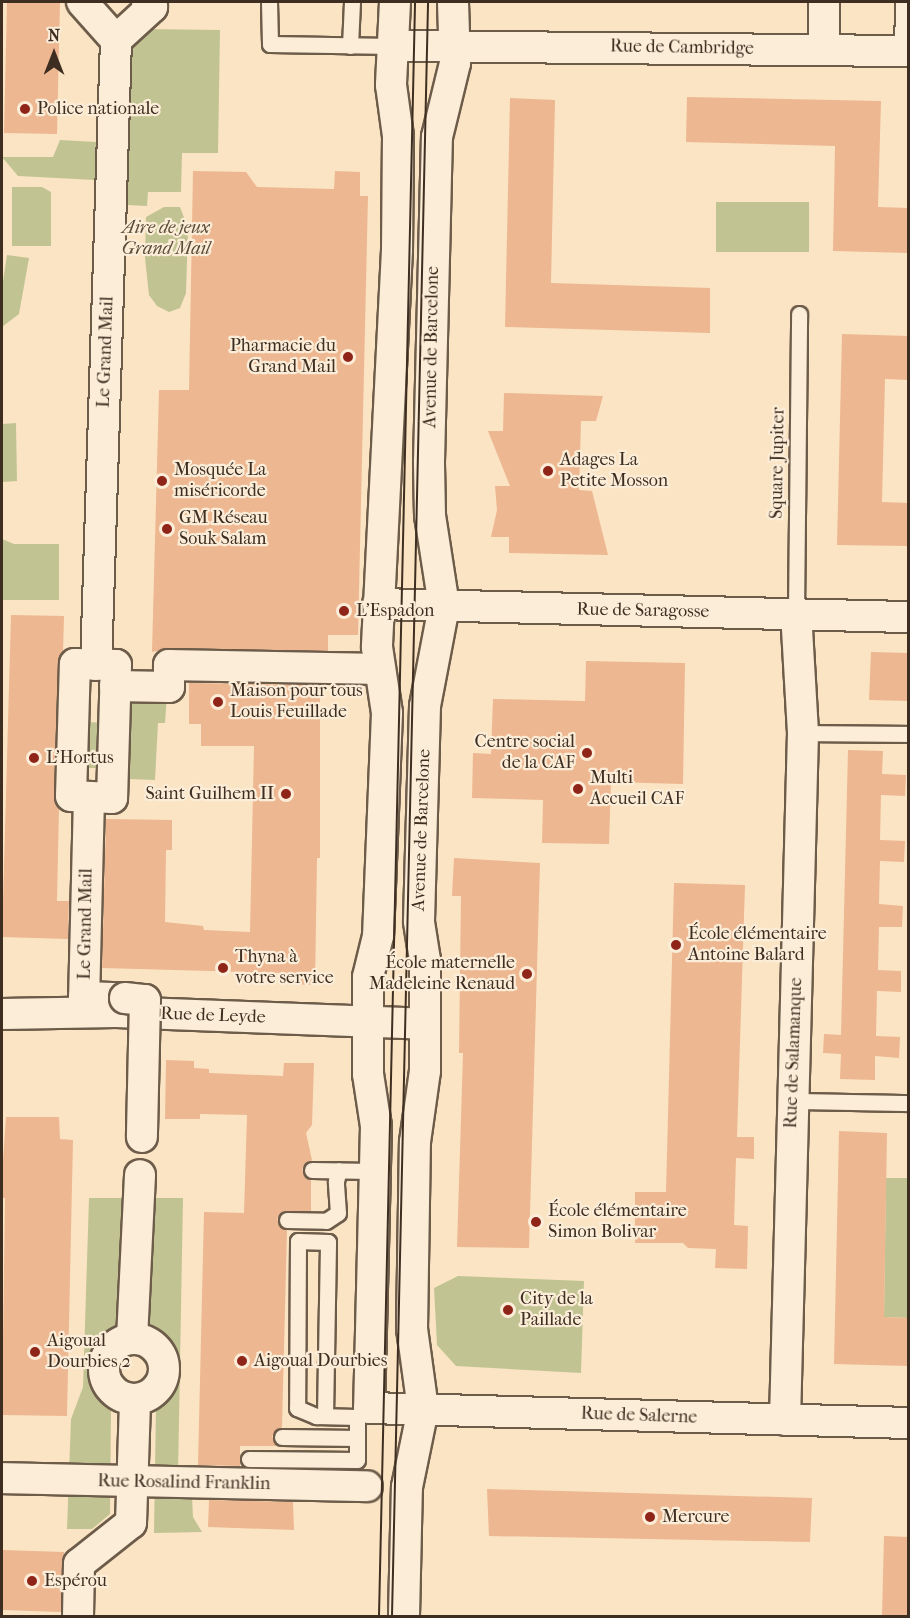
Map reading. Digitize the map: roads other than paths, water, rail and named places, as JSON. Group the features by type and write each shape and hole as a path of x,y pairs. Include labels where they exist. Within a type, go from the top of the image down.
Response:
{"street":[{"path":"82,2 116,40 152,7 147,2"},
{"name":"Avenue de Barcelone","path":"363,1412 376,1126 368,1074 368,977 378,936 387,713 381,669 378,604 397,250 398,136 391,85 395,2"},
{"name":"Avenue de Barcelone","path":"404,1617 407,1487 423,1409 412,1329 415,1142 424,1085 425,960 419,921 425,706 444,606 430,516 429,462 437,137 448,98 455,45 453,2"},
{"path":"824,2 824,50"},
{"name":"Le Grand Mail","path":"116,40 106,675 112,798 89,797 84,997 145,1000 142,1137"},
{"path":"393,46 455,45"},
{"name":"Rue de Cambridge","path":"455,45 905,51"},
{"name":"Rue de Saragosse","path":"378,604 909,617"},
{"name":"Rue de Salamanque","path":"785,1420 803,733 796,613"},
{"path":"89,797 71,796 75,664 106,675 169,687 169,665 381,669"},
{"name":"Rue de Leyde","path":"2,1014 116,1012 424,1024"},
{"path":"132,1339 140,1175"},
{"path":"132,1339 151,1344 164,1368 153,1394 135,1400 115,1394 104,1376 106,1356 113,1347 132,1339"},
{"path":"78,1617 79,1564 131,1523 135,1400"},
{"name":"Rue de Salerne","path":"363,1412 423,1409 909,1424"},
{"name":"Rue Rosalind Franklin","path":"2,1478 132,1483 367,1486"}],"lane":[{"path":"269,2 270,44 393,46"},
{"path":"350,46 352,2"},
{"path":"903,2 905,51"},
{"name":"Square Jupiter","path":"796,613 799,314"},
{"path":"803,733 909,734"},
{"path":"793,1101 909,1103"},
{"path":"312,1170 373,1171"},
{"path":"287,1220 326,1221 338,1213 336,1181 339,1170"},
{"path":"249,1459 357,1460 357,1438 363,1412 325,1416 297,1408 298,1241 328,1242 325,1416"},
{"path":"282,1437 357,1438"}],"tram line":[{"path":"379,1616 415,2"},
{"path":"392,1616 428,2"}],"place":[{"name":"Police nationale","path":"25,109"},
{"name":"Pharmacie du Grand Mail","path":"348,357"},
{"name":"Adages La Petite Mosson","path":"548,471"},
{"name":"Mosquée La miséricorde","path":"162,481"},
{"name":"GM Réseau Souk Salam","path":"167,529"},
{"name":"L'Espadon","path":"344,611"},
{"name":"Maison pour tous Louis Feuillade","path":"218,702"},
{"name":"Centre social de la CAF","path":"587,753"},
{"name":"L'Hortus","path":"34,758"},
{"name":"Multi Accueil CAF","path":"578,789"},
{"name":"Saint Guilhem II","path":"286,794"},
{"name":"École élémentaire Antoine Balard","path":"676,945"},
{"name":"Thyna à votre service","path":"223,968"},
{"name":"École maternelle Madeleine Renaud","path":"527,974"},
{"name":"École élémentaire Simon Bolivar","path":"536,1222"},
{"name":"City de la Paillade","path":"508,1310"},
{"name":"Aigoual Dourbies 2","path":"35,1352"},
{"name":"Aigoual Dourbies","path":"242,1361"},
{"name":"Mercure","path":"650,1517"},
{"name":"Espérou","path":"32,1581"}],"park label":[{"name":"Aire de jeux Grand Mail","path":"166,239"}]}
